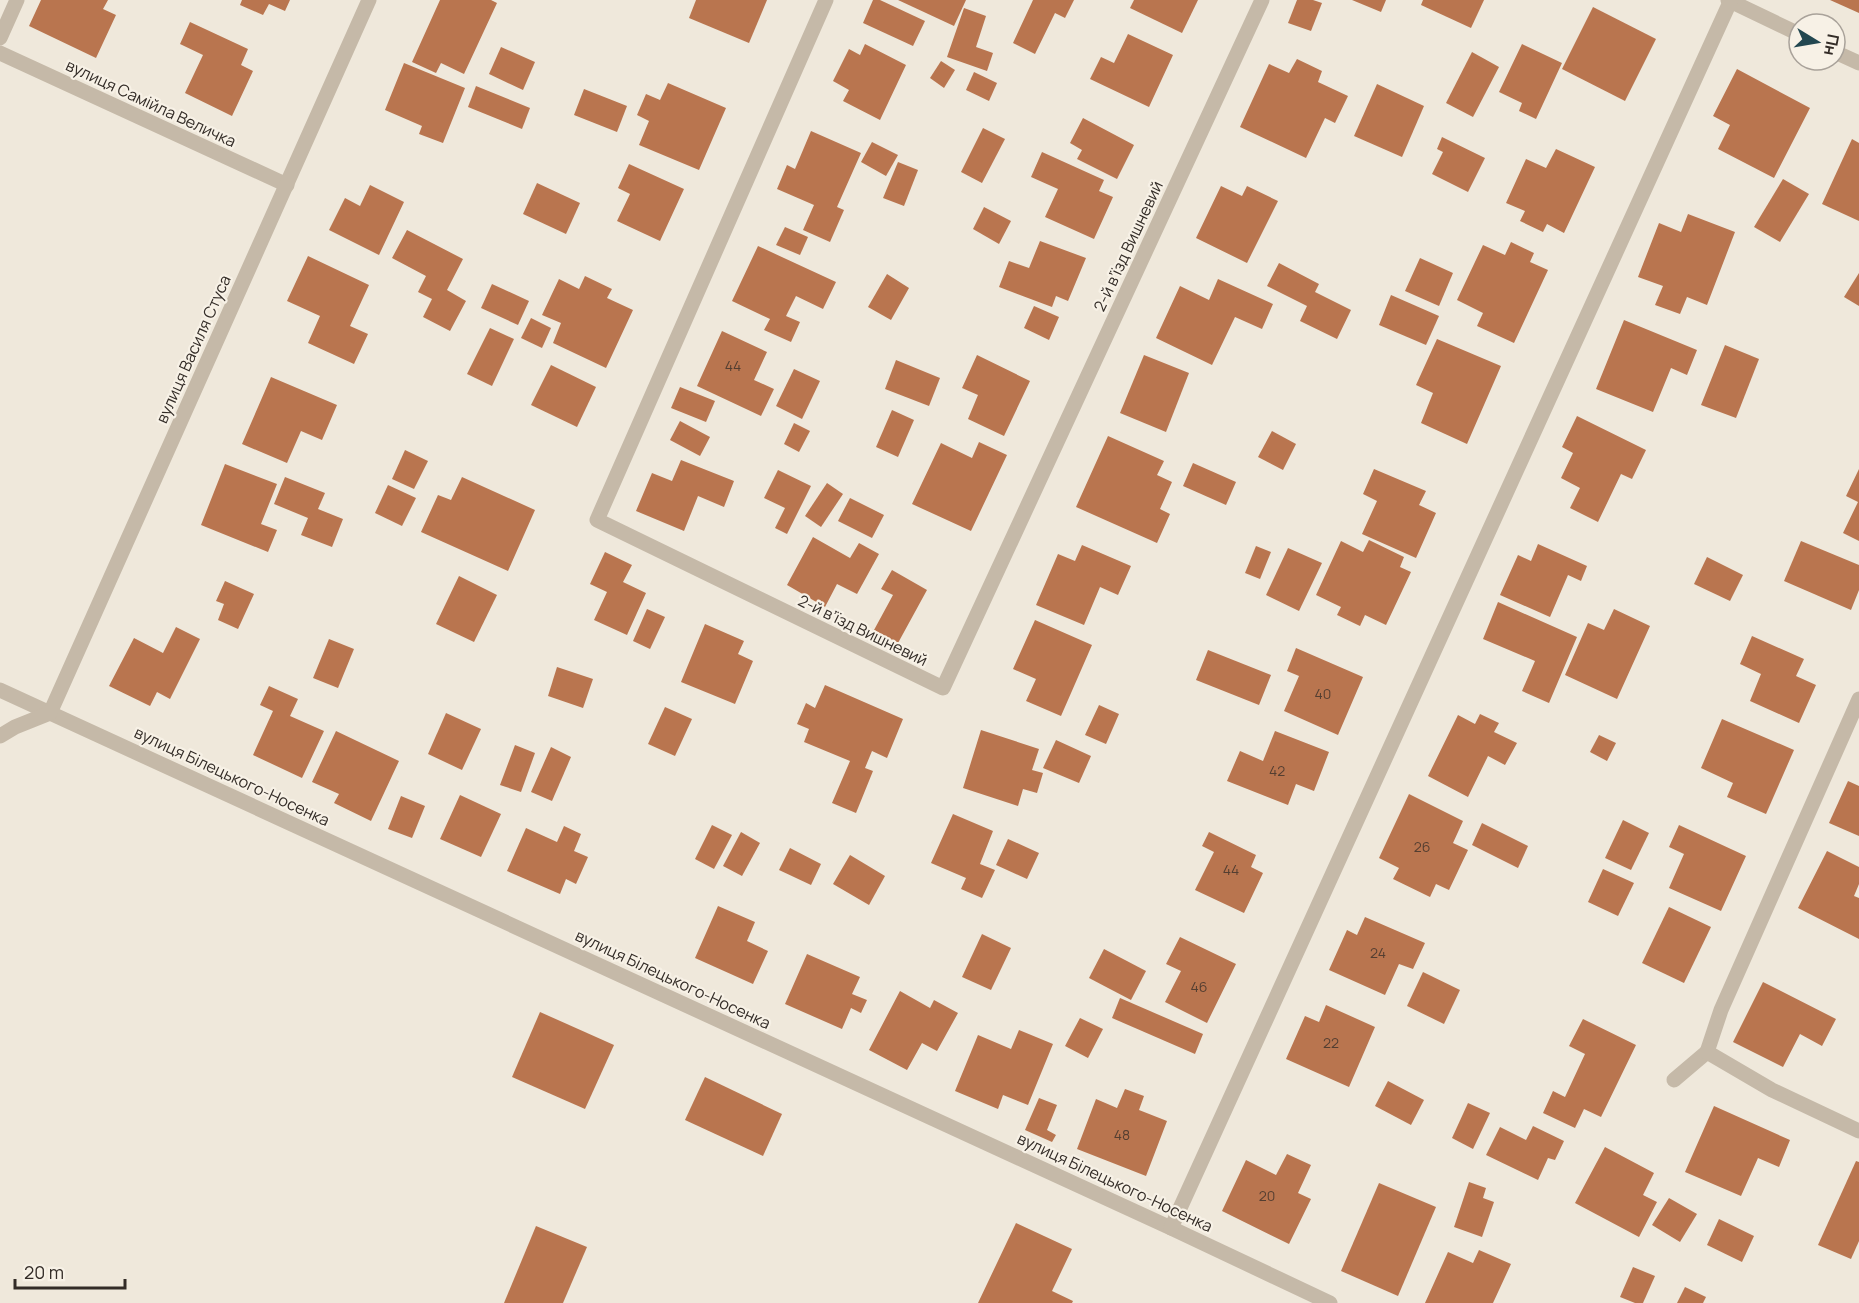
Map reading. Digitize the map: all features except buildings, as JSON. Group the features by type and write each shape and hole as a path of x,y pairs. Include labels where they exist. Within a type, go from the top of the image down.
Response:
{"street":[{"path":"0,38 17,0"},
{"name":"вулиця Василя Стуса","path":"50,713 369,0"},
{"name":"2-й вʼїзд Вишневий","path":"826,0 597,520 943,688 1262,0"},
{"path":"1171,1228 1730,0 1787,28"},
{"name":"вулиця Самійла Величка","path":"0,53 287,185"},
{"name":"вулиця Білецького-Носенка","path":"0,690 1330,1303"},
{"path":"1674,1080 1707,1052 1721,1010 1859,699"},
{"path":"0,736 50,713"},
{"path":"1707,1052 1772,1090 1859,1131"}]}
